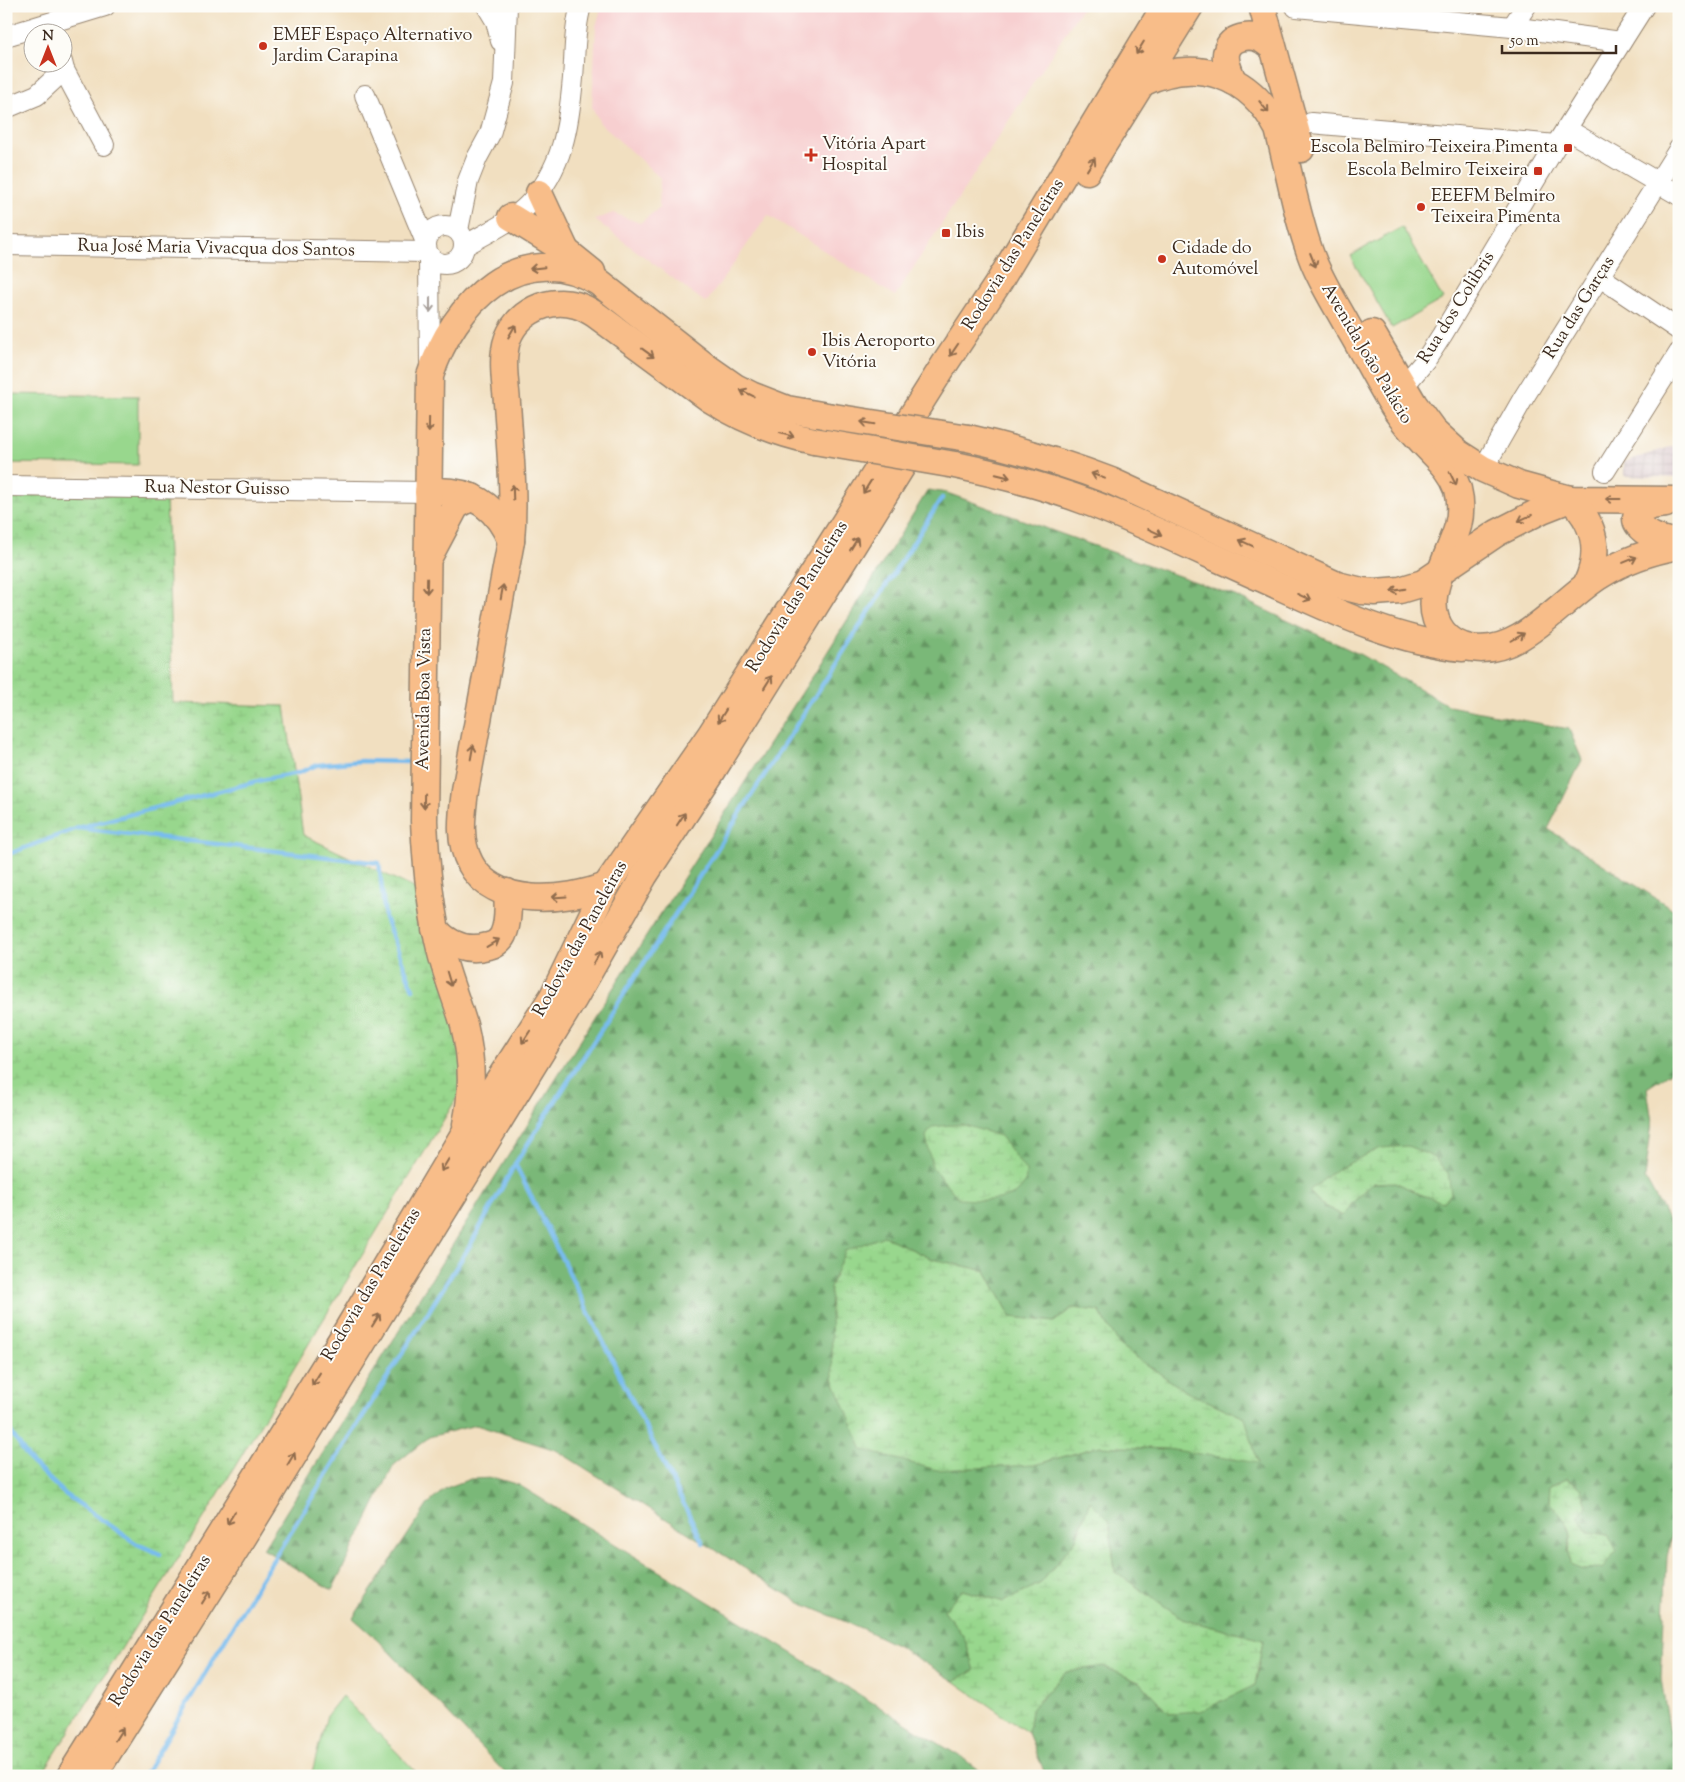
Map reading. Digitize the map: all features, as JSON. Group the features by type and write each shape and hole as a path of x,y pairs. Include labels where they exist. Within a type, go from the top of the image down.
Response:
{"main road":[{"name":"Rodovia das Paneleiras","path":"70,1776 342,1337 464,1134 553,996 606,886 710,734 1002,277 1166,6"},
{"name":"Rodovia das Paneleiras","path":"93,1776 244,1536 572,1000 644,876 710,775 1190,6"},
{"name":"Avenida João Palácio","path":"1262,6 1332,260 1397,393 1399,416 1444,463 1458,489 1461,508 1460,518 1433,599 1435,618 1439,627 1453,642 1472,649"},
{"path":"1233,81 1227,63 1226,51 1231,42 1251,36 1260,39 1273,48"},
{"name":"Avenida João Palácio","path":"1142,83 1167,73 1194,70 1233,81 1264,106 1278,129 1308,246 1319,274 1397,393 1414,404 1439,436 1458,453 1483,469 1519,486 1570,499 1679,501"},
{"path":"539,193 566,251"},
{"path":"511,218 566,251 657,328"},
{"path":"430,376 443,342 462,313 499,280 523,270 549,267 574,271 598,282 719,377 743,391 787,409 968,438 1042,456 1103,478 1349,589 1375,592 1400,590 1423,583 1497,532 1542,510 1570,499 1585,516 1594,537 1595,561 1588,583"},
{"path":"606,886 582,894 557,898 523,896 492,886 475,871 465,851 461,827 465,791 511,541 514,494 504,360 505,349 511,331 517,323 524,316 543,305 565,303 587,309 710,399 727,410 767,429 814,441 955,465 1019,480 1093,504 1362,622 1440,646 1472,649 1493,648 1513,640 1544,620 1588,583 1614,567 1651,552 1679,546"},
{"name":"Avenida Boa Vista","path":"430,376 424,821 426,865 436,929 444,963 464,1026 468,1048 470,1092 464,1134"},
{"path":"428,492 450,491 472,497 491,509 499,518 511,541"},
{"path":"427,561 456,506 472,497"},
{"path":"1679,501 1644,507 1638,512 1637,519 1639,527 1646,534 1668,542 1679,542"},
{"path":"436,929 441,936 456,946 472,949 492,946 500,939 505,928 507,892"}],"street":[{"path":"6,36 49,20 105,6"},
{"path":"487,6 496,21 505,54"},
{"path":"429,244 468,180 490,134 504,83 507,6"},
{"path":"461,238 511,218 527,206 539,193 562,151 567,134 578,16 581,6"},
{"path":"1512,27 1526,6"},
{"name":"Rua dos Colibris","path":"1397,393 1425,362 1561,137 1644,6"},
{"path":"1296,7 1387,10 1621,42"},
{"path":"6,108 37,94 57,72"},
{"path":"66,72 104,145"},
{"path":"366,95 429,244 439,263 450,263 460,257 468,180"},
{"path":"1311,123 1561,137 1658,182 1679,195"},
{"name":"Rua das Garças","path":"1483,469 1524,397 1679,149"},
{"path":"429,244 448,225 461,238"},
{"name":"Rua José Maria Vivacqua dos Santos","path":"6,245 429,244"},
{"name":"Avenida Boa Vista","path":"429,244 430,376"},
{"path":"1600,277 1679,330"},
{"path":"1605,470 1679,353"},
{"name":"Rua Nestor Guisso","path":"6,486 428,492"}],"shaded area":[{"name":"Vitória Apart Hospital","path":"602,6 1083,6 895,296 768,215 706,303 595,220 613,213 640,223 659,208 660,178 600,123 592,107 596,26"},
{"path":"1679,444 1679,478 1624,476 1624,462"}],"green space":[{"path":"1402,227 1443,299 1392,328 1350,256"},
{"path":"6,394 138,396 138,465 6,463"},
{"path":"928,490 947,493 1235,596 1361,655 1449,706 1569,729 1582,760 1548,829 1679,913 1679,1067 1647,1088 1652,1122 1645,1178 1676,1234 1679,1236 1679,1503 1667,1557 1661,1679 1677,1776 1046,1776 1028,1733 1031,1709 1066,1672 1103,1666 1141,1683 1169,1713 1255,1685 1263,1640 1185,1620 1115,1572 1109,1520 1090,1502 1076,1539 1041,1583 1004,1602 962,1590 944,1610 964,1637 975,1670 954,1681 898,1646 863,1629 800,1603 556,1450 476,1425 429,1437 394,1465 332,1590 263,1549 596,1015 810,680","holes":["1448,1173 1422,1195 1395,1182 1373,1183 1352,1203 1344,1216 1322,1205 1309,1191","884,1236 932,1259 986,1271 1011,1317 1054,1322 1072,1308 1099,1311 1120,1346 1185,1391 1245,1418 1167,1449 1100,1446 1034,1465","1566,1479 1586,1506 1577,1517 1588,1532 1608,1535 1568,1553 1571,1534 1563,1517 1549,1502 1550,1486"]},
{"path":"6,494 166,496 173,703 285,706 303,835 416,889 482,1056 207,1513 41,1776 6,1776"},
{"path":"961,1124 1000,1136 1026,1171 1025,1182 1020,1189 1005,1198 995,1200 959,1199 932,1167 926,1136 932,1127"},
{"path":"1408,1146 1433,1157 1448,1173 1451,1193 1443,1202 1422,1195 1395,1182 1373,1183 1352,1203 1344,1216 1322,1205 1309,1191 1337,1169 1381,1148"},
{"path":"884,1236 932,1259 986,1271 1011,1317 1054,1322 1072,1308 1099,1311 1120,1346 1185,1391 1245,1418 1258,1463 1167,1449 1100,1446 1034,1465 937,1470 863,1450 833,1378 830,1287 845,1251"},
{"path":"495,1478 519,1485 964,1759 986,1776 508,1776 377,1639 353,1618 428,1504 446,1488 470,1479"},
{"path":"1566,1479 1582,1489 1587,1506 1578,1517 1588,1532 1608,1535 1617,1551 1602,1569 1583,1570 1570,1565 1571,1536 1569,1527 1549,1502 1550,1486"},
{"path":"1090,1501 1109,1520 1115,1572 1185,1620 1263,1640 1255,1685 1201,1711 1169,1713 1141,1683 1103,1666 1066,1672 1031,1709 1028,1733 954,1681 975,1670 964,1637 944,1610 962,1590 1004,1602 1041,1583 1076,1539"},
{"path":"342,1696 420,1776 311,1776 327,1715"}],"waterway":[{"path":"144,1776 261,1579 472,1242 515,1164 942,498"},
{"path":"6,855 78,828 266,779 298,773 317,765 361,761 411,762"},
{"path":"78,828 379,863 385,918 413,989"},
{"path":"515,1164 703,1543"},
{"path":"6,1425 31,1462 65,1494 137,1544 160,1554"}],"place":[{"name":"EMEF Espaço Alternativo Jardim Carapina","path":"263,46"},
{"name":"Escola Belmiro Teixeira Pimenta","path":"1568,148"},
{"name":"Vitória Apart Hospital","path":"811,155"},
{"name":"Escola Belmiro Teixeira","path":"1538,171"},
{"name":"EEEFM Belmiro Teixeira Pimenta","path":"1421,207"},
{"name":"Ibis","path":"946,233"},
{"name":"Cidade do Automóvel","path":"1162,259"},
{"name":"Ibis Aeroporto Vitória","path":"812,352"}]}
